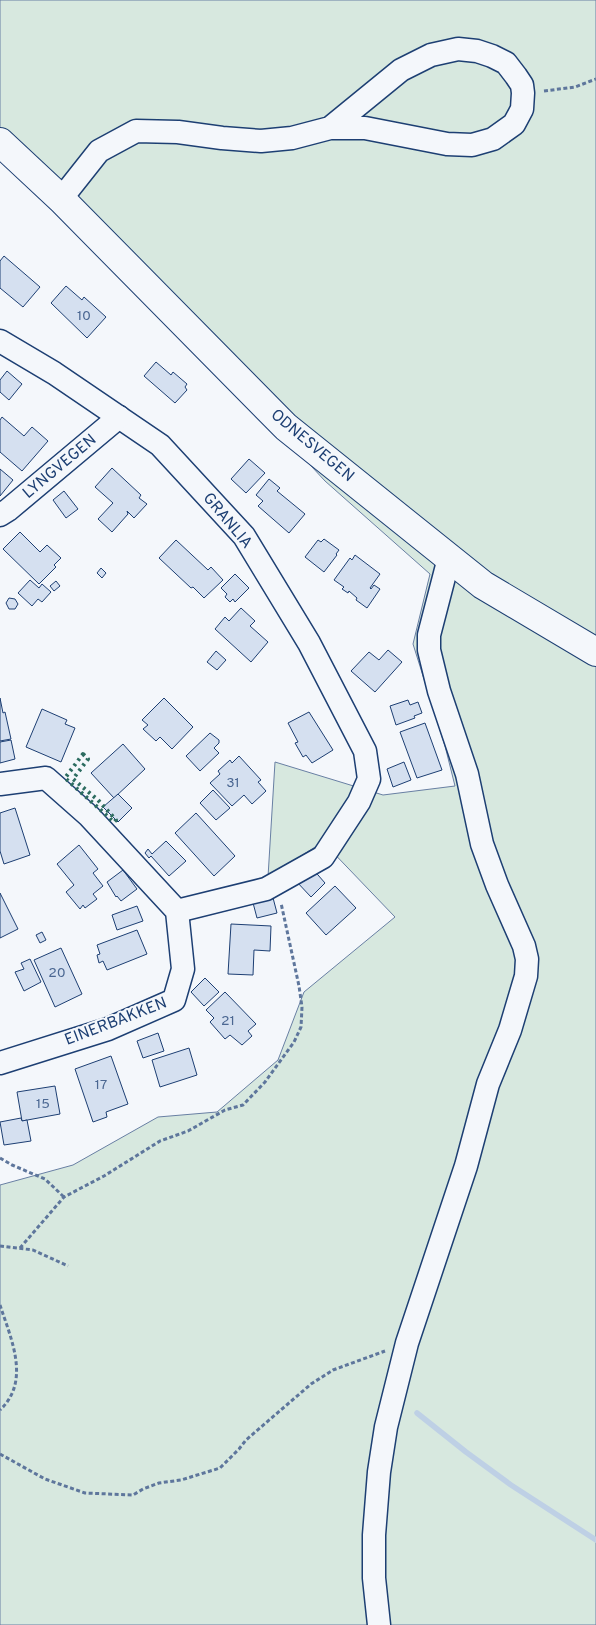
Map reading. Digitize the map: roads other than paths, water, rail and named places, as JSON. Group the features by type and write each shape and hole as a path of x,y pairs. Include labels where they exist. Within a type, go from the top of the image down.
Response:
{"main road":[{"name":"ODNESVEGEN","path":"0,142 61,199 286,426 483,585 596,652"}],"street":[{"path":"61,199 99,151 136,131 178,132 262,141 292,138 330,128 365,128 447,144 472,145 493,139 514,124 522,108 524,93 522,85 506,63 477,51 458,49 431,55 401,70 330,128"},
{"name":"GRANLIA","path":"0,341 54,373 160,445 244,536 309,643 365,751 369,779 359,802 323,857 266,889 177,912"},
{"name":"LYNGVEGEN","path":"0,515 119,417"},
{"path":"379,1625 374,1578 374,1535 379,1472 386,1427 407,1343 466,1166 488,1084 510,1030 526,976 524,946 497,885 482,844 467,774 439,691 429,650 429,635 449,558"},
{"path":"0,784 46,778 89,816 177,912"},
{"name":"EINERBAKKEN","path":"0,1063 108,1029 174,1000 183,969 177,912"}],"waterway":[{"path":"417,1413 511,1485 596,1540"}]}
